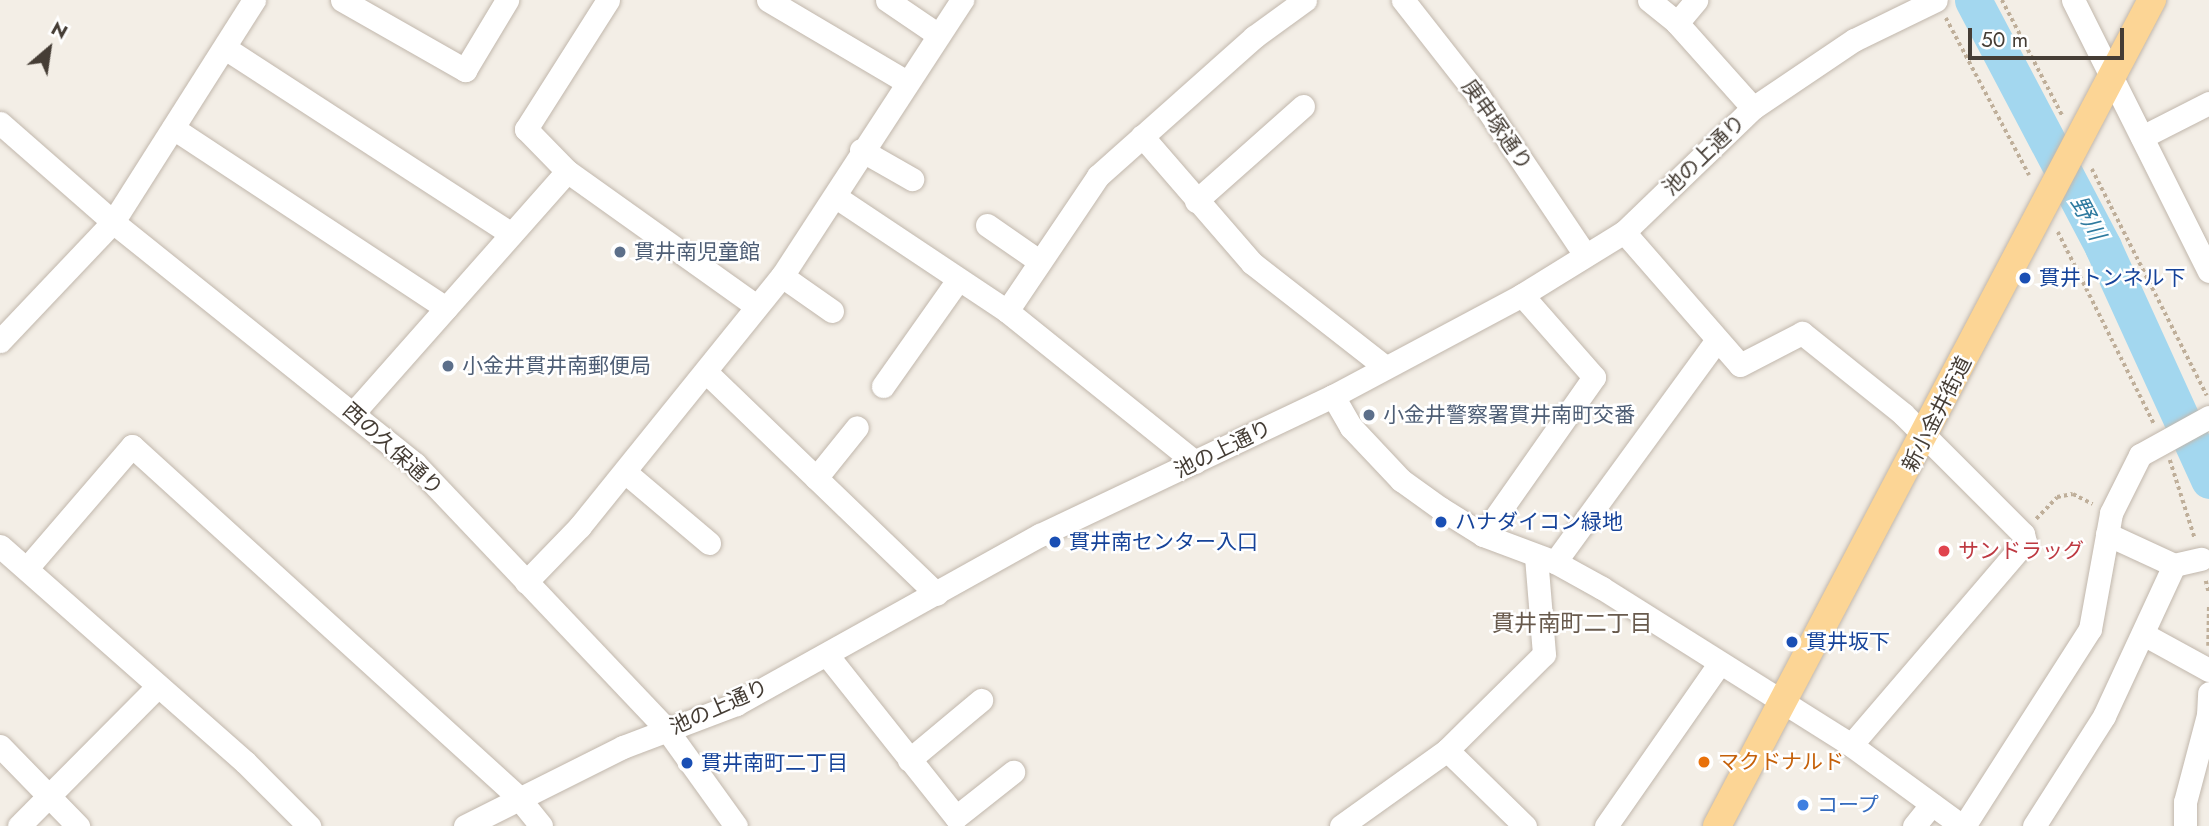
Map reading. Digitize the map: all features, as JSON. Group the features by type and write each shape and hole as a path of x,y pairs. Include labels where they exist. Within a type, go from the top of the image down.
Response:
{"main road":[{"name":"新小金井街道","path":"1717,826 1926,436 2044,207 2085,155 2113,80 2152,0"}],"street":[{"path":"0,341 113,222 254,0"},
{"path":"342,0 465,70 508,0"},
{"path":"608,0 526,129 567,171 756,306"},
{"path":"768,0 905,81"},
{"path":"887,0 937,34"},
{"path":"526,582 625,472 782,276 836,197 861,150 905,81 962,0"},
{"path":"1007,310 1098,176 1254,37 1305,0"},
{"name":"庚申塚通り","path":"1403,0 1479,97 1585,255"},
{"path":"1649,0 1676,23 1753,108"},
{"path":"1676,23 1696,0"},
{"path":"2073,0 2209,269"},
{"name":"池の上通り","path":"465,826 517,796 667,730 736,704 1040,536 1333,396 1522,295 1624,232 1753,108 1854,40 1940,6"},
{"path":"225,48 511,234"},
{"path":"2142,136 2209,103"},
{"path":"1196,201 1303,106"},
{"name":"西の久保通り","path":"0,123 113,222 355,411 415,464 667,730 736,826"},
{"path":"173,128 446,308"},
{"path":"1142,136 1252,263 1385,367"},
{"path":"861,150 912,179"},
{"path":"355,411 567,171"},
{"path":"836,197 957,281 1007,310 1195,462"},
{"path":"988,225 1039,261"},
{"path":"1624,232 1716,341 1740,365 1802,333 1926,436 2023,534 2025,542 1851,745"},
{"path":"782,276 832,311"},
{"path":"883,386 957,281"},
{"path":"1483,535 1594,377 1522,295"},
{"path":"1341,826 1447,750 1544,654 1546,560 1716,341"},
{"path":"706,372 937,594"},
{"path":"1333,396 1351,427 1401,480 1483,535 1546,560 1851,745 1963,826 2090,629 2109,524 2140,455 2209,417"},
{"path":"816,478 857,427"},
{"path":"27,568 132,446 517,796 541,826"},
{"path":"625,472 709,543"},
{"path":"2109,524 2174,565 2201,559"},
{"path":"0,546 245,762 309,826"},
{"path":"2034,826 2104,716 2145,635 2174,565"},
{"path":"2145,635 2209,670"},
{"path":"827,655 956,817 1013,772"},
{"path":"1609,825 1719,664"},
{"path":"19,826 157,687"},
{"path":"2185,826 2185,802 2208,715 2209,693"},
{"path":"909,760 981,701"},
{"path":"0,746 78,826"},
{"path":"1447,750 1525,826"},
{"path":"1914,826 1932,804"}],"path":[{"path":"2002,0 2062,116"},
{"path":"1940,6 2029,175"},
{"path":"2085,155 2209,401"},
{"path":"2058,232 2162,441 2201,559 2209,593"},
{"path":"2023,534 2057,497 2073,494 2109,524"},
{"path":"2209,607 2209,656"}],"waterway":[{"name":"野川","path":"1973,0 2103,247 2209,480"}],"place":[{"name":"貫井南児童館","path":"620,252"},
{"name":"貫井トンネル下","path":"2025,278"},
{"name":"小金井貫井南郵便局","path":"448,366"},
{"name":"小金井警察署貫井南町交番","path":"1369,415"},
{"name":"ハナダイコン緑地","path":"1441,522"},
{"name":"貫井南センター入口","path":"1055,542"},
{"name":"サンドラッグ","path":"1944,551"},
{"name":"貫井坂下","path":"1792,642"},
{"name":"マクドナルド","path":"1704,762"},
{"name":"貫井南町二丁目","path":"687,763"},
{"name":"コープ","path":"1803,805"}],"district":[{"name":"貫井南町二丁目","path":"1572,623"}]}
